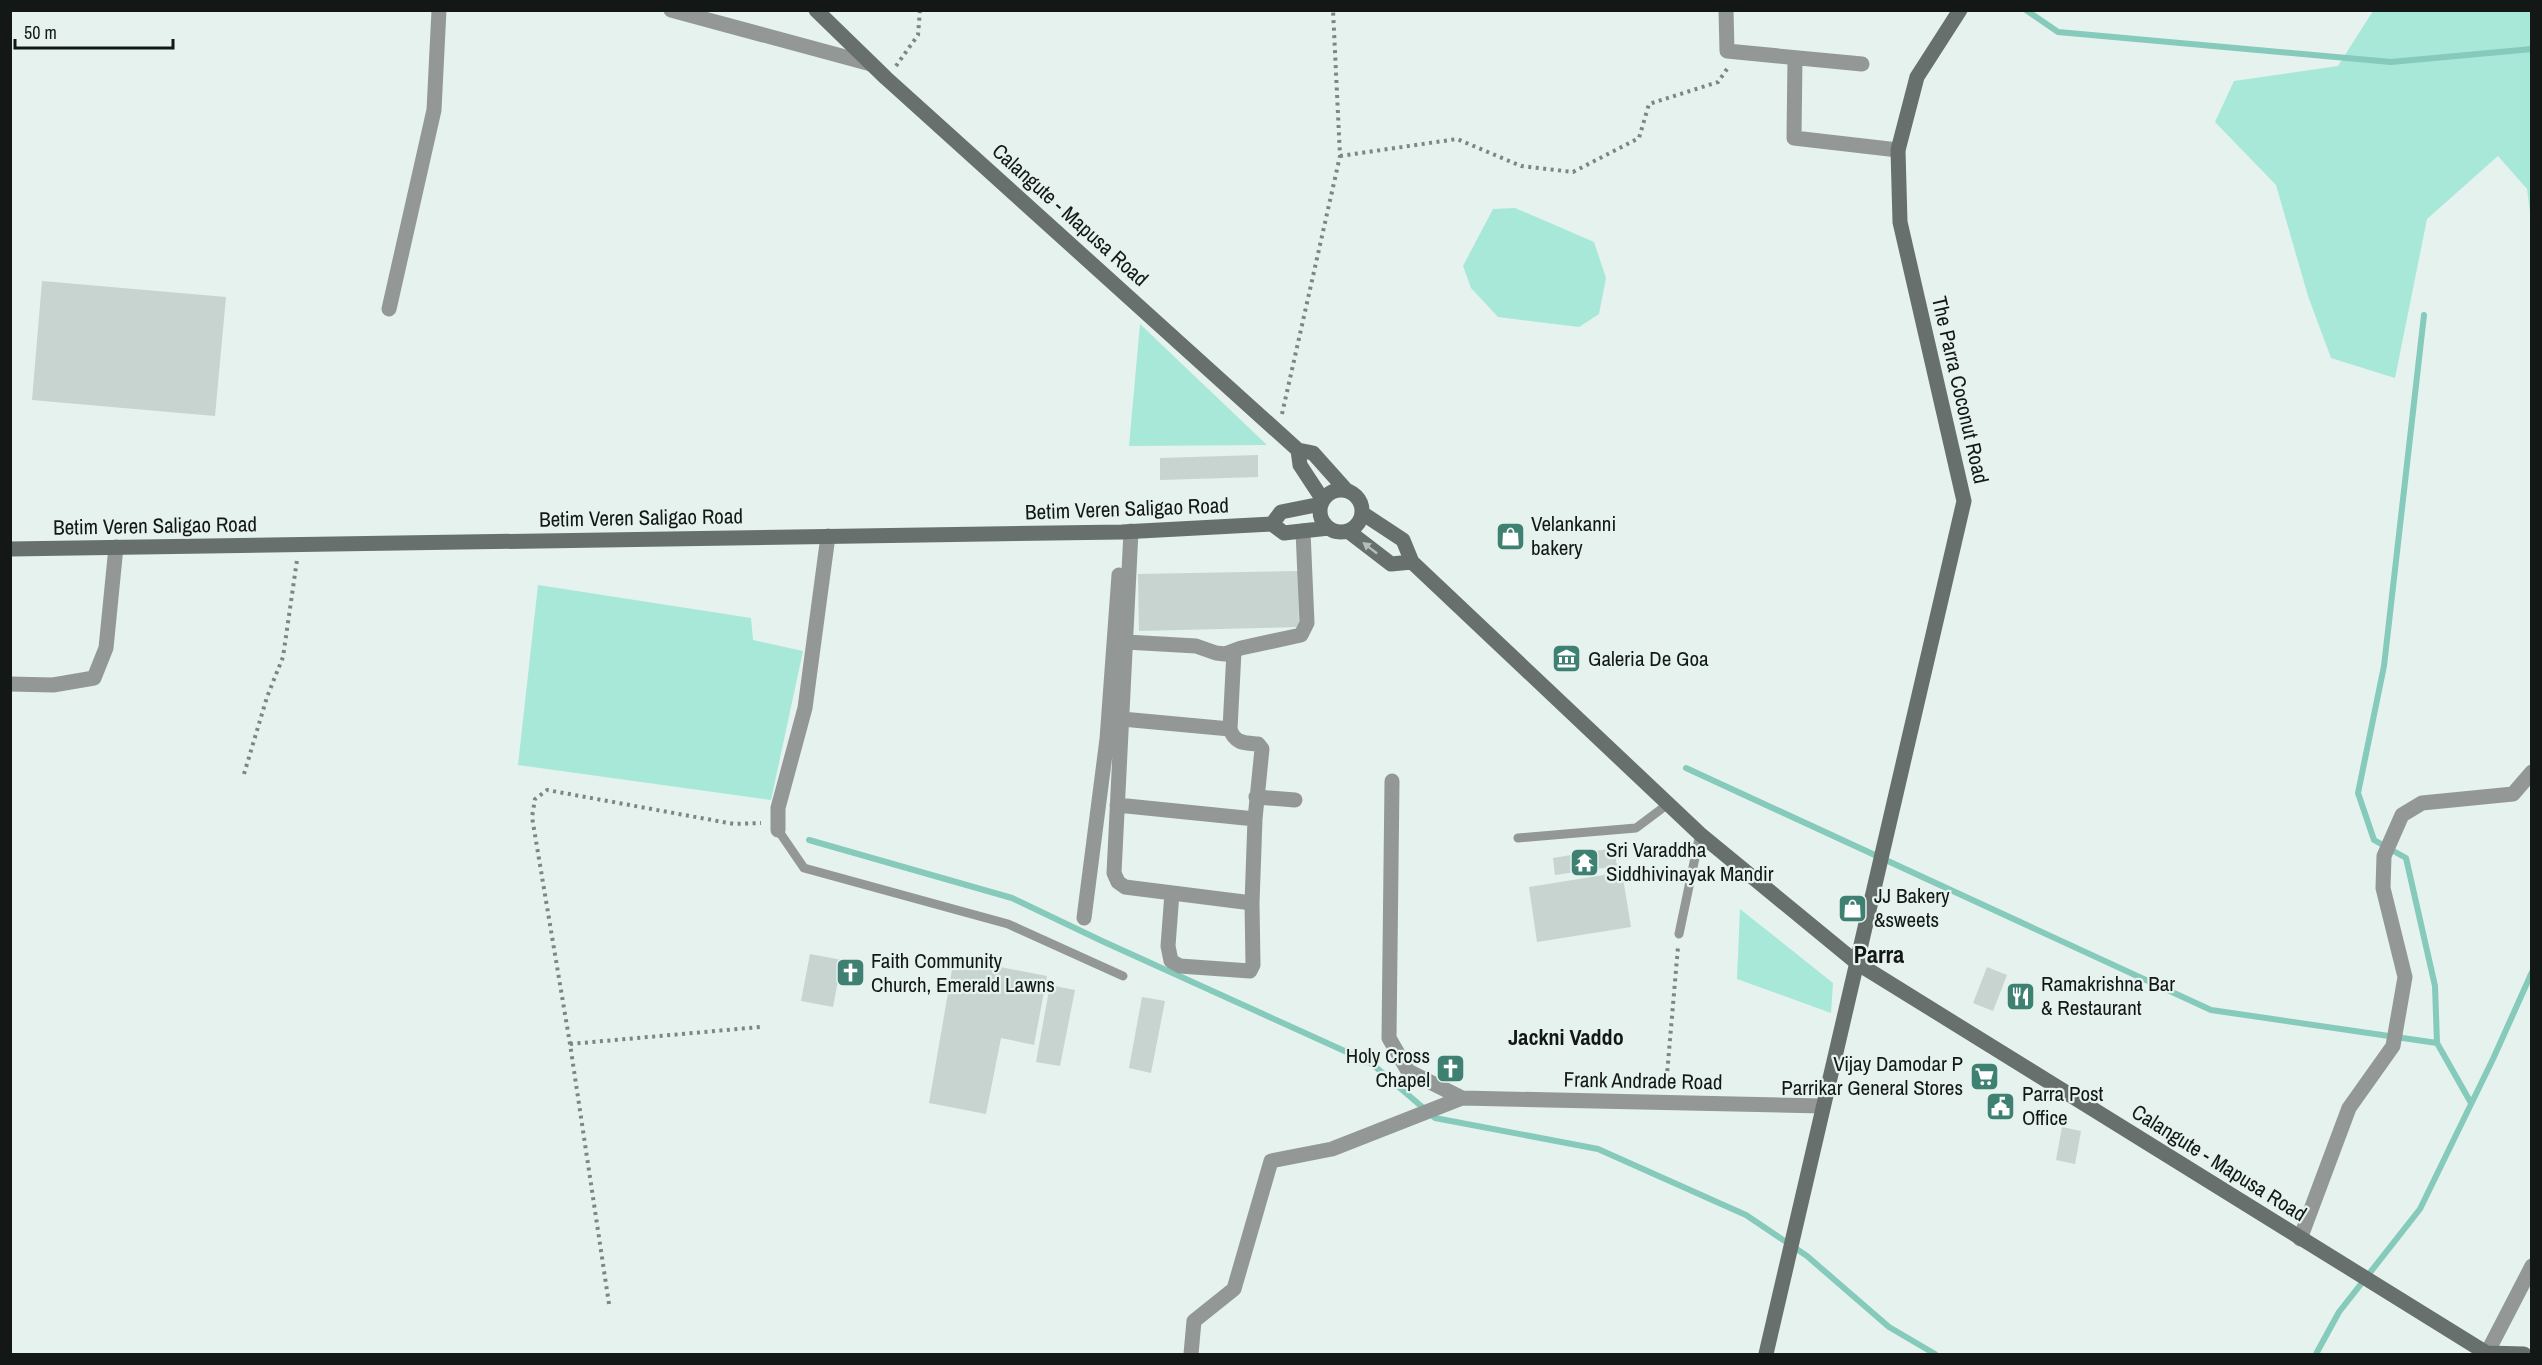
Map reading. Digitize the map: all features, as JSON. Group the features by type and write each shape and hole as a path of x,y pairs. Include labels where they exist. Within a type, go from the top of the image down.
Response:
{"main road":[{"name":"Calangute - Mapusa Road","path":"816,10 886,78 1298,450 1313,453 1347,491 1359,499 1362,513 1403,540 1412,562 1700,834 1857,963 2488,1354 2524,1354"},
{"name":"The Parra Coconut Road","path":"1766,1354 1964,501 1900,222 1898,150 1917,77 1960,10"},
{"name":"Calangute - Mapusa Road","path":"1298,450 1300,465 1322,502 1320,514 1329,528"},
{"path":"1322,502 1333,491 1347,491"},
{"name":"Betim Veren Saligao Road","path":"1272,524 1281,512 1322,502"},
{"path":"1329,528 1339,532 1348,531 1357,525 1362,513"},
{"name":"Betim Veren Saligao Road","path":"10,549 1126,532 1272,524 1284,533 1329,528"},
{"path":"1348,531 1391,564 1412,562"}],"street":[{"path":"389,309 434,110 439,10"},
{"path":"671,10 871,64"},
{"path":"1726,10 1727,51 1862,64"},
{"path":"1794,58 1794,138 1898,150"},
{"path":"1126,642 1196,646 1216,653 1301,635 1306,630 1303,531"},
{"path":"1126,532 1126,642 1114,873 1118,882 1125,887 1252,903"},
{"path":"1084,918 1107,739 1126,532"},
{"path":"778,830 778,808 805,708 828,536"},
{"path":"10,684 53,685 94,678 106,648 116,547"},
{"path":"1172,893 1168,955 1171,962 1180,966 1250,971 1253,965 1252,903 1256,797 1262,749 1258,744 1238,742 1230,729 1234,651"},
{"path":"1122,719 1230,729"},
{"path":"2300,1239 2349,1108 2393,1046 2405,977 2383,888 2384,856 2402,815 2422,803 2513,795 2532,772"},
{"path":"1392,781 1389,1038 1408,1071 1462,1098"},
{"path":"1256,797 1295,801"},
{"path":"1117,805 1255,819"},
{"path":"1191,1354 1194,1321 1234,1289 1272,1161 1332,1149 1462,1098"},
{"name":"Frank Andrade Road","path":"1462,1098 1823,1106"},
{"path":"2488,1354 2532,1266"}],"lane":[{"path":"1518,838 1636,828 1668,804"},
{"path":"778,830 804,868 1008,924 1123,976"},
{"path":"1679,934 1700,834"}],"path":[{"path":"886,78 918,35 920,10"},
{"path":"1278,431 1340,156 1333,10"},
{"path":"1340,156 1457,139 1521,166 1573,172 1639,138 1649,105 1718,82 1738,52"},
{"path":"244,774 267,697 283,657 300,544"},
{"path":"609,1304 570,1044 532,817 535,799 547,790 734,824 766,823 778,830"},
{"path":"1664,1102 1679,934"},
{"path":"570,1044 760,1027"}],"green space":[{"path":"2373,11 2531,11 2531,220 2527,189 2498,156 2427,219 2395,378 2331,358 2308,296 2276,185 2215,122 2234,81 2338,66"},
{"path":"1515,208 1594,242 1606,278 1599,314 1579,327 1498,317 1471,288 1463,266 1493,209"},
{"path":"1140,324 1267,445 1129,446"},
{"path":"538,585 751,618 753,640 803,651 771,800 518,765"},
{"path":"1740,909 1833,983 1831,1013 1737,979"}],"building":[{"path":"42,281 226,297 215,416 32,400"},
{"path":"1258,455 1258,477 1160,480 1160,458"},
{"path":"1298,571 1299,627 1139,631 1138,574"},
{"name":"Sri Varaddha Siddhivinayak Mandir","path":"1614,848 1617,866 1555,875 1553,858"},
{"path":"1622,872 1631,927 1537,942 1529,887"},
{"path":"810,954 842,960 833,1007 801,1001"},
{"path":"954,958 1047,976 1034,1045 1001,1038 986,1114 929,1103"},
{"path":"1987,967 2007,975 1993,1011 1973,1003"},
{"path":"1050,985 1075,990 1060,1066 1036,1062"},
{"path":"1142,997 1165,1001 1151,1073 1129,1068"},
{"name":"Holy Cross Chapel","path":"1439,1056 1464,1057 1464,1079 1439,1078"},
{"path":"2062,1127 2081,1131 2075,1164 2056,1160"}],"waterway":[{"path":"2026,10 2058,32 2391,62 2532,49"},
{"path":"2424,315 2384,666 2358,793 2374,840 2406,858 2435,986 2437,1043 2471,1103"},
{"path":"1686,768 2211,1010 2437,1043"},
{"path":"809,840 1012,898 1371,1063 1435,1118 1598,1149 1746,1215 1807,1256 1889,1327 1935,1354"},
{"path":"2316,1354 2339,1312 2420,1209 2493,1059 2532,972"}],"place":[{"name":"Velankanni bakery","path":"1510,536"},
{"name":"Galeria De Goa","path":"1567,659"},
{"name":"Sri Varaddha Siddhivinayak Mandir","path":"1585,862"},
{"name":"JJ Bakery &sweets","path":"1853,908"},
{"name":"Faith Community Church, Emerald Lawns","path":"850,973"},
{"name":"Ramakrishna Bar & Restaurant","path":"2020,996"},
{"name":"Holy Cross Chapel","path":"1451,1068"},
{"name":"Vijay Damodar P Parrikar General Stores","path":"1984,1076"},
{"name":"Parra Post Office","path":"2001,1106"}],"district":[{"name":"Parra","path":"1879,955"},
{"name":"Jackni Vaddo","path":"1566,1037"}]}
